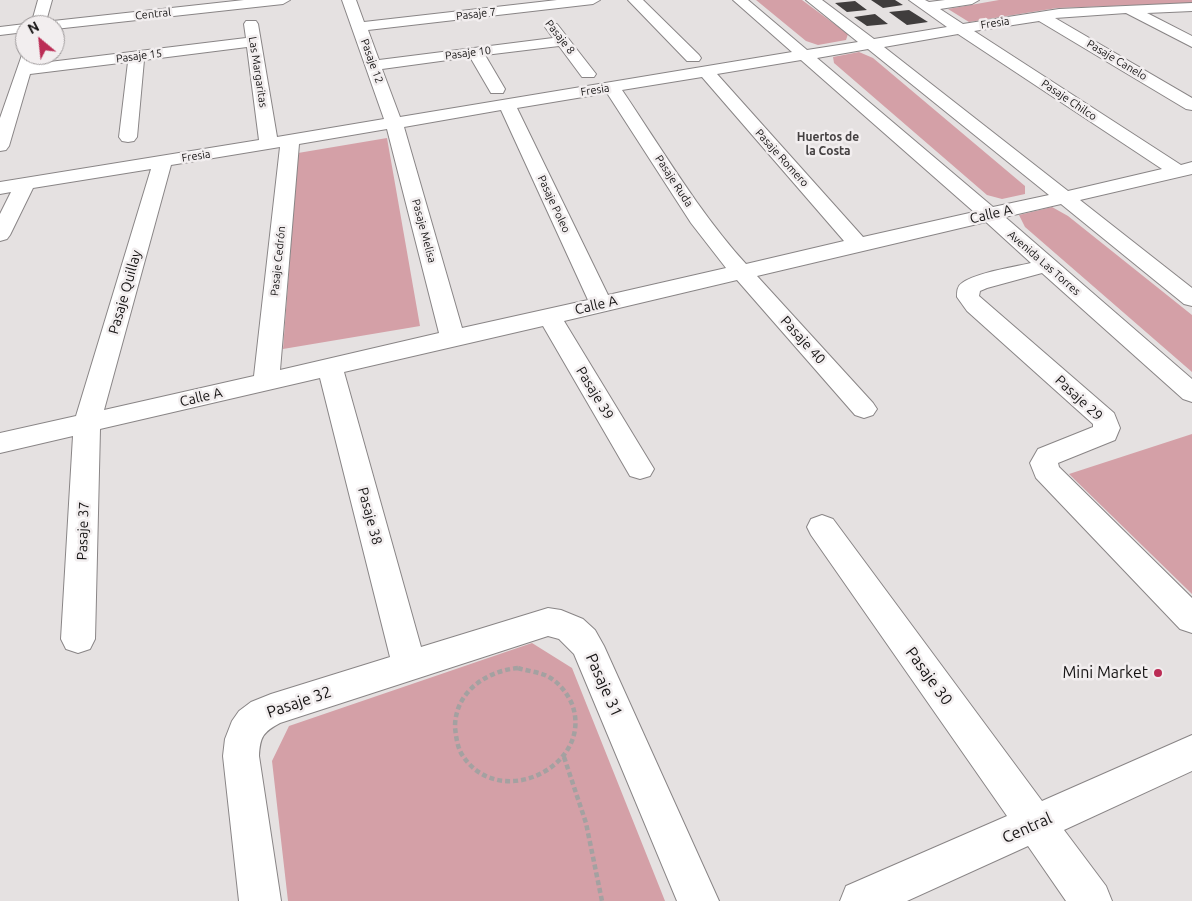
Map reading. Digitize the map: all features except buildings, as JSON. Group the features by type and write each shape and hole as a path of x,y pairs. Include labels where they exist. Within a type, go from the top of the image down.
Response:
{"street":[{"path":"41,15 45,0"},
{"path":"140,16 142,0"},
{"name":"Central","path":"65,24 248,2 283,0"},
{"name":"Pasaje 12","path":"349,0 394,123"},
{"name":"Pasaje 7","path":"359,27 534,3 593,0"},
{"name":"Pasaje Romero","path":"635,0 699,65 859,245"},
{"name":"Avenida Las Torres","path":"740,0 990,215 1192,393"},
{"path":"813,0 1192,299"},
{"path":"922,3 972,0"},
{"name":"Las Margaritas","path":"248,2 254,42 279,142"},
{"name":"Pasaje 8","path":"534,3 588,74"},
{"name":"Pasaje Chilco","path":"922,3 1184,170"},
{"name":"Fresia","path":"0,188 394,123 502,96 612,87 699,65 805,55 1076,11 1192,7"},
{"path":"1128,9 1192,42"},
{"name":"Pasaje Canelo","path":"1041,16 1192,105"},
{"path":"0,31 15,29"},
{"name":"Pasaje 10","path":"373,65 563,41"},
{"name":"Pasaje 15","path":"65,60 137,56 254,42"},
{"name":"Pasaje Poleo","path":"475,52 502,96 601,304"},
{"path":"128,137 137,56"},
{"path":"0,146 25,65"},
{"name":"Pasaje Ruda","path":"612,87 701,223 741,272"},
{"name":"Pasaje Melisa","path":"394,123 453,339"},
{"name":"Pasaje Cedrón","path":"266,382 279,142"},
{"name":"Pasaje Quillay","path":"87,423 163,161"},
{"name":"Calle A","path":"0,443 1184,170"},
{"path":"0,235 25,184"},
{"name":"Pasaje 29","path":"1047,265 979,283 969,288 968,297 975,306 1105,420 1107,428 1105,433 1048,456 1044,463 1046,471 1192,619"},
{"name":"Pasaje 40","path":"741,272 864,409"},
{"name":"Pasaje 39","path":"550,316 640,469"},
{"name":"Pasaje 38","path":"330,367 409,666"},
{"name":"Pasaje 37","path":"78,639 87,423"},
{"name":"Pasaje 30","path":"822,527 1091,901"},
{"name":"Pasaje 31","path":"409,666 548,622 559,623 574,631 587,646 698,901"},
{"name":"Pasaje 32","path":"260,901 241,756 244,731 251,722 271,710 409,666"},
{"name":"Central","path":"861,901 1192,753"}],"path":[{"path":"564,757 550,770 533,778 513,782 494,780 477,772 464,760 456,745 454,727 457,711 465,695 477,682 490,674 504,669 518,668 545,673 557,681 566,691 576,716 576,730 564,757 586,823 602,901"}],"shaded area":[{"path":"756,0 802,0 848,34 846,40 818,45 806,41"},
{"path":"999,0 1192,0 1192,3 1057,8 969,22 948,9"},
{"path":"859,52 873,58 1025,186 1025,194 1002,199 987,195 834,63 833,57"},
{"path":"387,138 420,326 283,349 298,153"},
{"path":"1052,207 1068,216 1192,315 1192,372 1025,227 1019,215"},
{"path":"1192,434 1192,594 1069,474"},
{"path":"532,643 572,668 665,901 288,901 272,761 289,726"}],"place":[{"name":"Mini Market","path":"1158,673"}],"district":[{"name":"Huertos de la Costa","path":"828,144"}]}
